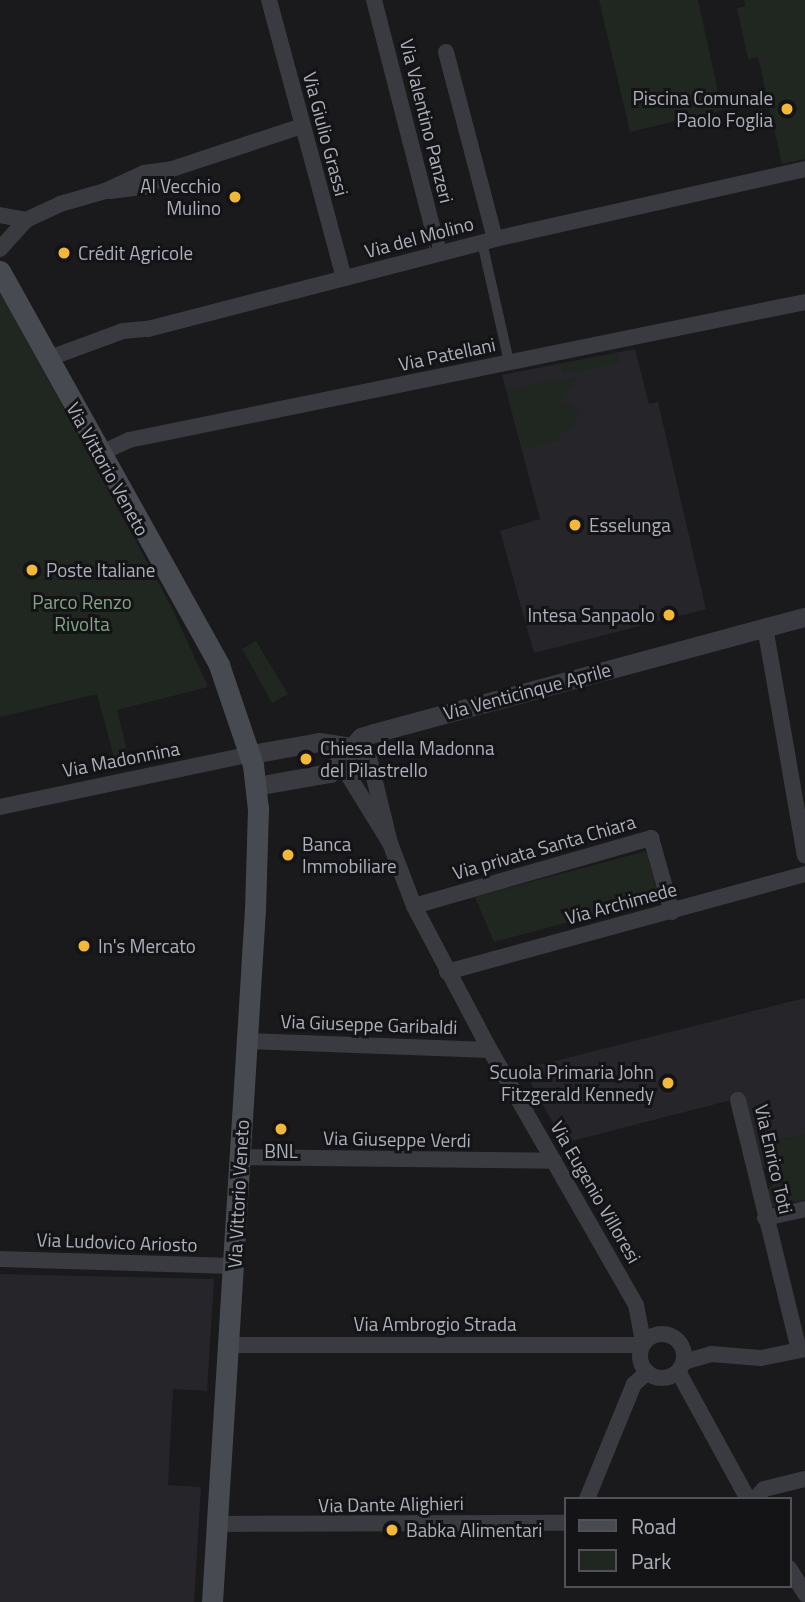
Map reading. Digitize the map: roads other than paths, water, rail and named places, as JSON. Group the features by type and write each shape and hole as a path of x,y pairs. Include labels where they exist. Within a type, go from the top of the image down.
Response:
{"main road":[{"name":"Via Vittorio Veneto","path":"0,271 219,665 251,754 258,831 212,1602"}],"street":[{"name":"Via Giulio Grassi","path":"269,0 344,278"},
{"name":"Via Valentino Panzeri","path":"374,0 439,253"},
{"path":"446,52 489,241 509,362"},
{"path":"0,215 26,219 105,191 149,186 172,169 302,126"},
{"name":"Via del Molino","path":"47,359 122,331 148,329 439,253 805,169"},
{"path":"0,249 26,219"},
{"name":"Via Patellani","path":"101,453 129,440 805,302"},
{"name":"Via Venticinque Aprile","path":"351,747 361,737 383,730 805,617"},
{"path":"765,627 805,856"},
{"path":"251,754 319,742 351,747"},
{"path":"256,786 330,773 351,747"},
{"name":"Via Eugenio Villoresi","path":"390,843 350,778 351,747 369,757 390,843 414,906 490,1050 636,1306 642,1343"},
{"name":"Via Madonnina","path":"0,807 251,754"},
{"name":"Via privata Santa Chiara","path":"414,906 651,838 672,912"},
{"name":"Via Archimede","path":"447,972 805,874"},
{"name":"Via Giuseppe Garibaldi","path":"247,1041 490,1050"},
{"name":"Via Enrico Toti","path":"738,1100 765,1218 802,1350"},
{"name":"Via Giuseppe Verdi","path":"240,1157 554,1161"},
{"path":"765,1218 805,1209"},
{"name":"Via Ludovico Ariosto","path":"0,1259 233,1266"},
{"path":"694,1405 655,1375 639,1357 642,1343 655,1335 669,1336 683,1345 683,1367 694,1405 747,1497"},
{"name":"Via Ambrogio Strada","path":"229,1345 642,1343"},
{"path":"588,1497 634,1384 711,1354 761,1358 802,1350"},
{"path":"757,1497 764,1489 805,1479"},
{"name":"Via Dante Alighieri","path":"217,1524 564,1523"},
{"path":"791,1571 805,1594"}],"place":[{"name":"Piscina Comunale Paolo Foglia","path":"787,109"},
{"name":"Al Vecchio Mulino","path":"235,197"},
{"name":"Crédit Agricole","path":"64,253"},
{"name":"Esselunga","path":"575,525"},
{"name":"Poste Italiane","path":"32,570"},
{"name":"Intesa Sanpaolo","path":"669,615"},
{"name":"Chiesa della Madonna del Pilastrello","path":"306,759"},
{"name":"Banca Immobiliare","path":"288,855"},
{"name":"In's Mercato","path":"84,946"},
{"name":"Scuola Primaria John Fitzgerald Kennedy","path":"668,1083"},
{"name":"BNL","path":"281,1129"},
{"name":"Babka Alimentari","path":"392,1530"}],"park label":[{"name":"Parco Renzo Rivolta","path":"82,613"}]}
